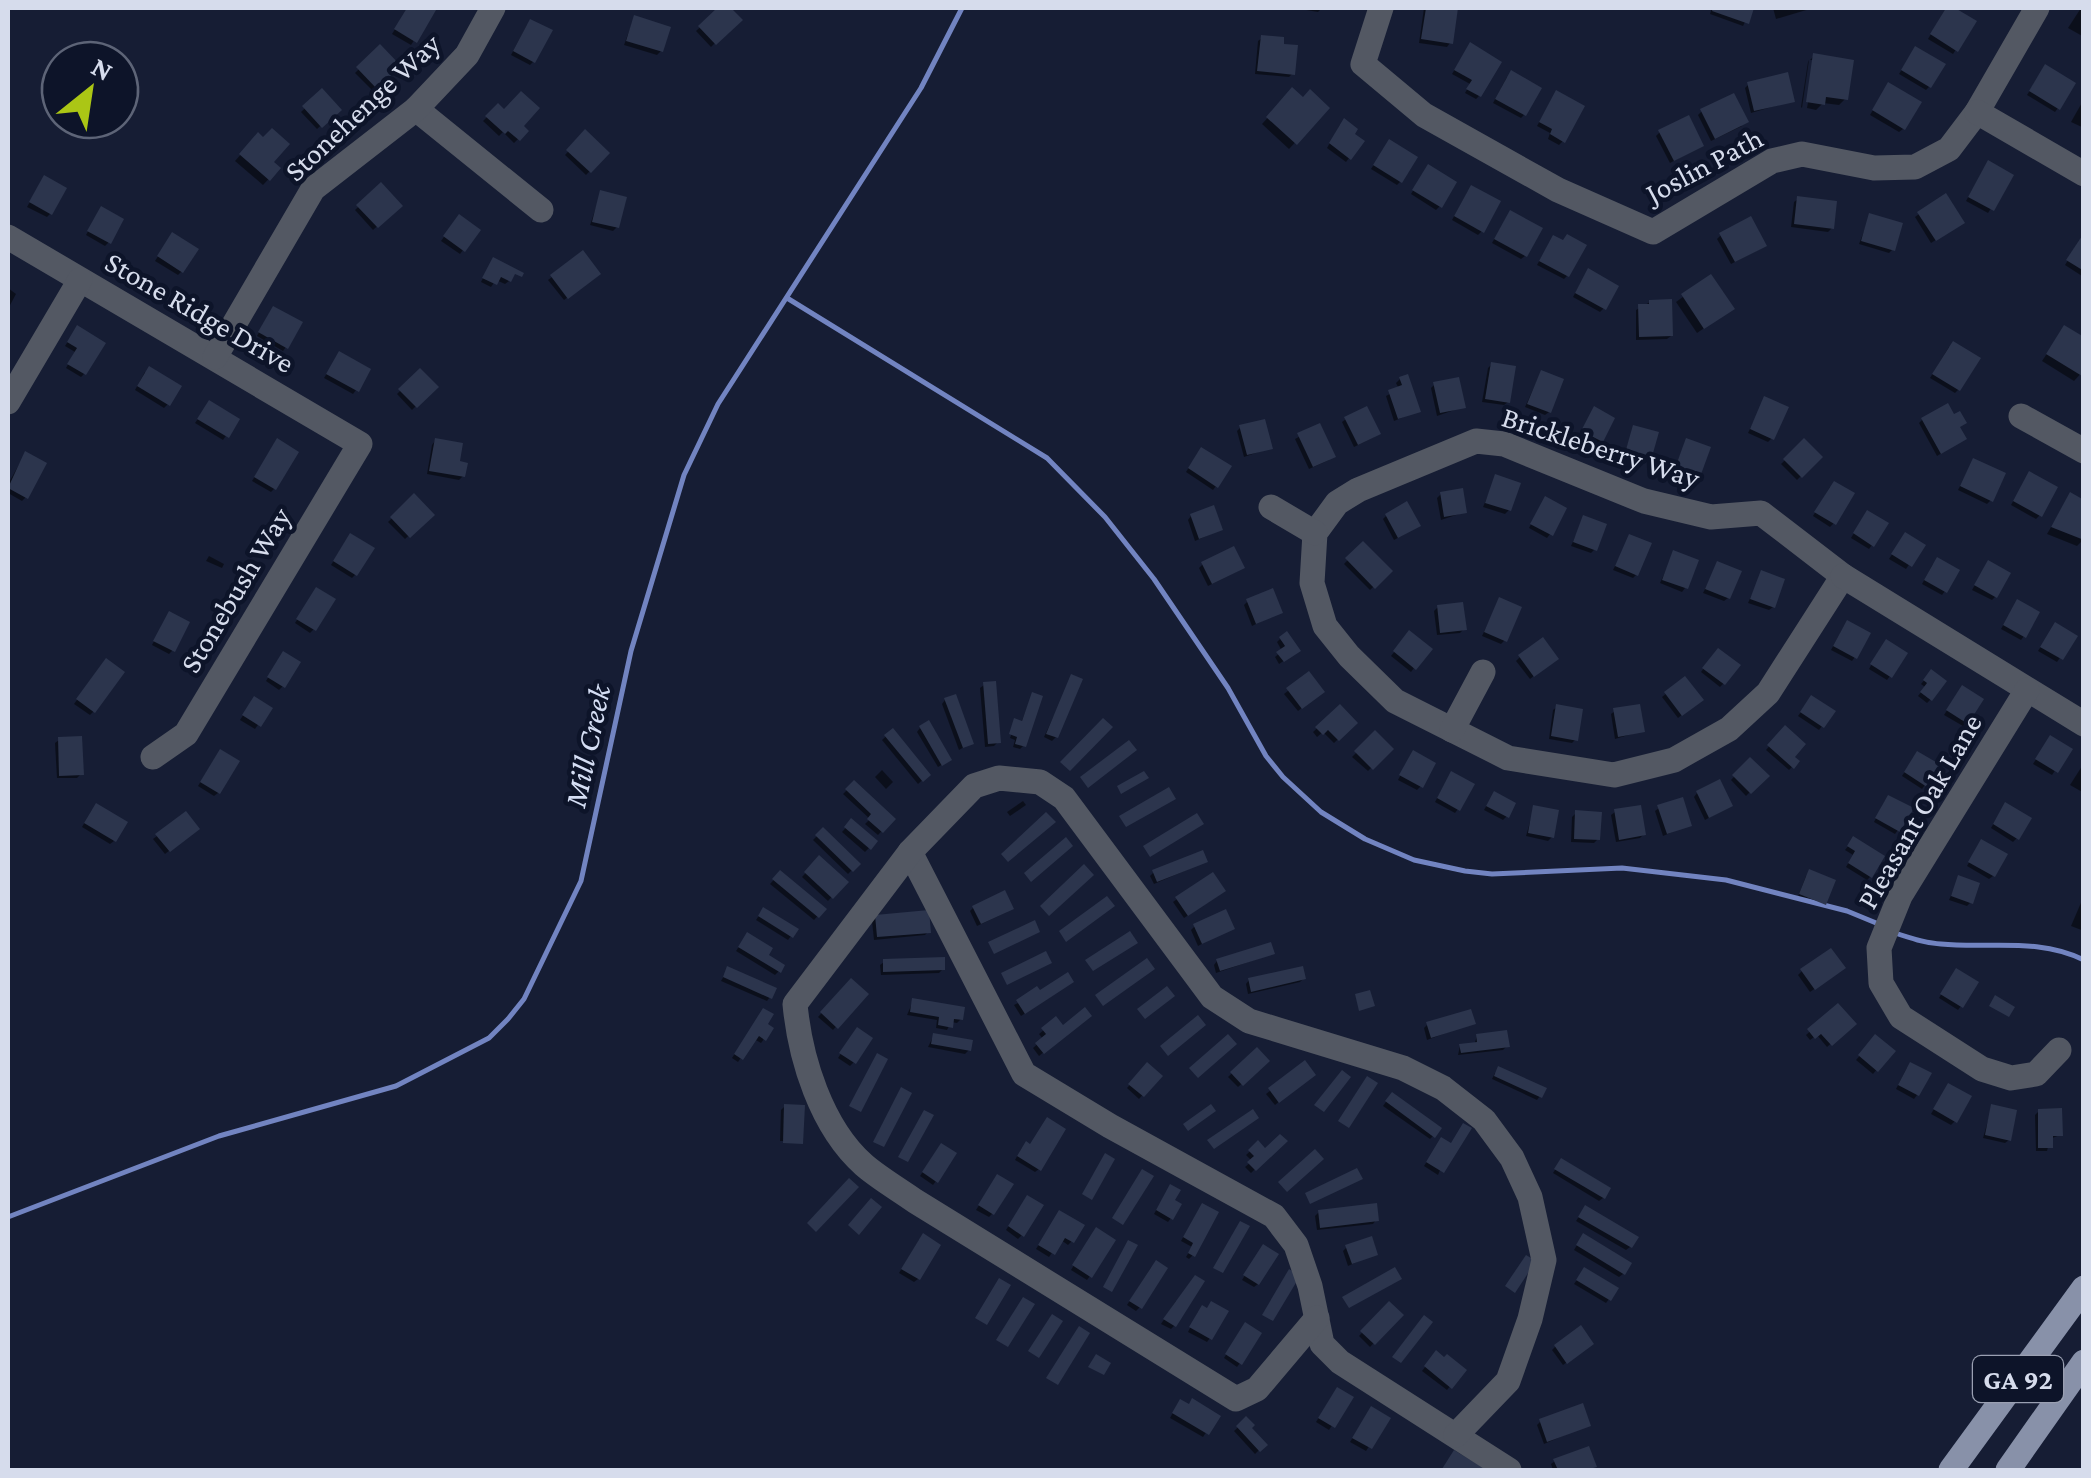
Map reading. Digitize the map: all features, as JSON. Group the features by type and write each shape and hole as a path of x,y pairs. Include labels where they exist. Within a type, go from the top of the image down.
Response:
{"main road":[{"name":"GA 92","path":"1951,1470 2084,1288"},
{"name":"GA 92","path":"2008,1470 2084,1362"}],"street":[{"name":"Stonehenge Way","path":"215,357 313,189 416,109 467,54 494,8"},
{"name":"Joslin Path","path":"1380,8 1363,64 1424,115 1558,190 1653,232 1772,161 1802,154 1874,168 1916,167 1949,149 1976,112 2036,8"},
{"path":"416,109 541,210"},
{"path":"1976,112 2084,174"},
{"name":"Stone Ridge Drive","path":"8,237 360,444"},
{"path":"8,402 80,280"},
{"path":"2021,416 2084,451"},
{"name":"Brickleberry Way","path":"1316,533 1336,503 1358,490 1476,441 1504,444 1644,501 1711,517 1761,513 1843,576 2084,724"},
{"name":"Stonebush Way","path":"152,756 186,734 360,444"},
{"path":"1271,507 1316,533 1312,583 1326,626 1349,656 1395,701 1508,758 1614,774 1674,760 1729,729 1768,693 1843,576"},
{"path":"1452,730 1483,672"},
{"name":"Pleasant Oak Lane","path":"2028,690 1900,896 1879,948 1881,984 1900,1017 1982,1068 2012,1078 2036,1074 2059,1050"},
{"path":"1317,1318 1257,1389 1236,1398 915,1200 864,1164 839,1138 818,1096 794,1004 910,852 974,786 999,778 1040,782 1064,798 1212,997 1249,1021 1403,1068 1442,1088 1484,1120 1512,1158 1530,1197 1544,1260 1530,1319 1508,1381 1456,1436"},
{"path":"910,852 1024,1074 1274,1216 1296,1245 1322,1344 1340,1362 1510,1470"}],"building":[{"path":"407,8 436,10 417,43 394,29"},
{"path":"717,8 731,8 743,20 716,45 698,26"},
{"path":"1426,8 1458,8 1453,44 1421,39"},
{"path":"1754,8 1749,24 1712,11"},
{"path":"1946,8 1955,8 1977,21 1958,52 1930,34"},
{"path":"634,15 671,27 663,52 626,41"},
{"path":"530,19 553,30 535,63 513,51"},
{"path":"1261,35 1284,37 1284,44 1298,45 1295,75 1257,71"},
{"path":"1470,42 1502,62 1481,97 1466,89 1472,80 1454,70"},
{"path":"380,44 401,66 377,89 356,67"},
{"path":"1915,46 1946,64 1931,88 1901,70"},
{"path":"1813,53 1854,60 1848,100 1826,97 1825,105 1806,102"},
{"path":"2045,64 2076,83 2060,110 2029,91"},
{"path":"1511,70 1542,88 1526,116 1495,99"},
{"path":"1788,72 1795,102 1754,111 1747,82"},
{"path":"1888,82 1922,102 1905,130 1872,110"},
{"path":"1292,87 1303,97 1310,89 1330,108 1297,145 1266,117"},
{"path":"322,88 342,110 322,128 302,106"},
{"path":"1556,90 1585,106 1565,143 1539,122"},
{"path":"521,91 540,108 524,126 529,131 520,141 508,131 505,134 485,116 498,103 504,109"},
{"path":"1734,93 1749,122 1715,139 1700,109"},
{"path":"1689,115 1704,146 1674,161 1658,130"},
{"path":"1344,118 1365,141 1351,160 1329,143"},
{"path":"272,128 290,144 274,162 281,168 270,181 239,154 258,132 263,137"},
{"path":"585,129 610,153 591,173 566,150"},
{"path":"1389,139 1418,157 1402,183 1373,165"},
{"path":"1988,160 2014,175 1994,211 1968,197"},
{"path":"1428,164 1457,182 1442,208 1412,190"},
{"path":"44,175 67,188 52,215 29,202"},
{"path":"381,182 403,206 378,228 356,205"},
{"path":"1471,185 1501,201 1484,233 1454,216"},
{"path":"600,190 627,197 619,228 592,222"},
{"path":"1946,193 1965,223 1936,241 1917,212"},
{"path":"1797,196 1837,201 1834,229 1794,224"},
{"path":"101,206 124,219 111,244 87,231"},
{"path":"1510,210 1543,228 1527,257 1494,239"},
{"path":"1869,213 1903,223 1895,251 1861,241"},
{"path":"459,214 481,230 465,252 443,236"},
{"path":"1751,216 1767,246 1735,262 1719,233"},
{"path":"172,232 199,249 183,273 157,256"},
{"path":"2084,233 2084,271 2066,260"},
{"path":"1567,234 1587,245 1569,277 1539,261 1553,235 1563,240"},
{"path":"583,250 601,274 568,299 550,275"},
{"path":"493,257 524,273 522,277 515,274 511,282 501,277 497,285 482,278"},
{"path":"1588,268 1619,286 1606,310 1575,293"},
{"path":"1711,274 1735,309 1704,329 1681,294"},
{"path":"1672,299 1673,336 1639,337 1638,304"},
{"path":"273,306 303,322 288,349 258,332"},
{"path":"77,325 106,343 86,375 67,364 77,348 67,342"},
{"path":"2064,325 2084,337 2082,376 2046,354"},
{"path":"1953,341 1981,358 1960,391 1932,374"},
{"path":"339,351 371,369 359,392 326,374"},
{"path":"1491,362 1516,366 1510,403 1485,399"},
{"path":"149,366 182,386 170,406 137,386"},
{"path":"420,368 439,387 417,408 398,389"},
{"path":"1541,370 1564,379 1551,413 1527,404"},
{"path":"1408,374 1421,412 1398,419 1388,390 1402,385 1399,377"},
{"path":"1459,377 1466,408 1440,413 1433,382"},
{"path":"1764,396 1789,407 1774,440 1750,429"},
{"path":"209,400 240,419 229,438 197,419"},
{"path":"1948,403 1954,414 1960,411 1967,423 1960,427 1967,439 1941,454 1921,418"},
{"path":"1367,406 1381,434 1358,445 1344,417"},
{"path":"1594,406 1615,418 1603,442 1581,431"},
{"path":"1265,419 1273,449 1247,455 1239,425"},
{"path":"1320,423 1336,457 1313,467 1297,433"},
{"path":"1633,425 1659,432 1651,460 1625,453"},
{"path":"277,438 299,452 276,490 254,477"},
{"path":"435,438 463,443 460,461 468,463 465,477 429,471"},
{"path":"1686,438 1711,447 1700,477 1675,468"},
{"path":"1804,438 1823,457 1802,478 1783,459"},
{"path":"1201,447 1232,466 1218,488 1188,468"},
{"path":"25,451 47,463 28,499 8,488"},
{"path":"1973,458 2006,473 1993,502 1960,486"},
{"path":"2029,471 2058,487 2042,517 2013,501"},
{"path":"1495,474 1521,483 1511,511 1485,503"},
{"path":"1834,481 1855,493 1836,525 1814,512"},
{"path":"1463,488 1467,513 1444,517 1440,492"},
{"path":"2070,492 2084,500 2084,540 2051,527"},
{"path":"414,493 435,515 410,538 390,517"},
{"path":"1545,496 1567,508 1553,536 1530,524"},
{"path":"1407,501 1421,526 1398,538 1385,514"},
{"path":"1214,505 1223,530 1199,539 1190,514"},
{"path":"1867,510 1889,523 1874,547 1853,533"},
{"path":"1583,515 1607,524 1597,551 1573,542"},
{"path":"1905,532 1926,545 1912,567 1891,554"},
{"path":"350,533 375,548 357,576 333,561"},
{"path":"1629,534 1652,543 1638,576 1615,566"},
{"path":"1363,541 1393,571 1375,589 1345,558"},
{"path":"1234,546 1245,568 1212,584 1201,562"},
{"path":"1673,550 1699,560 1688,589 1662,580"},
{"path":"1937,557 1960,570 1947,593 1924,580"},
{"path":"1988,560 2011,573 1997,598 1974,585"},
{"path":"1717,561 1742,571 1730,599 1705,589"},
{"path":"1761,570 1785,579 1775,608 1750,599"},
{"path":"316,587 336,599 316,631 296,619"},
{"path":"1273,588 1283,613 1256,624 1246,599"},
{"path":"1499,597 1522,607 1507,642 1484,632"},
{"path":"2017,599 2040,612 2026,638 2003,625"},
{"path":"1463,602 1467,630 1440,633 1437,605"},
{"path":"169,611 190,622 175,652 153,641"},
{"path":"1847,620 1871,633 1857,659 1833,646"},
{"path":"2055,622 2078,636 2063,660 2040,647"},
{"path":"1409,630 1433,649 1416,670 1393,651"},
{"path":"1287,631 1301,651 1284,662 1276,652 1285,646 1279,637"},
{"path":"1543,637 1559,659 1534,677 1518,655"},
{"path":"1886,639 1908,653 1892,678 1870,664"},
{"path":"1718,648 1741,665 1725,685 1702,668"},
{"path":"283,651 301,662 285,688 267,677"},
{"path":"106,658 125,672 95,713 76,699"},
{"path":"1931,669 1947,681 1932,701 1920,692"},
{"path":"1309,671 1325,692 1302,709 1286,688"},
{"path":"1071,674 1083,679 1058,738 1046,734"},
{"path":"1685,676 1704,700 1682,716 1664,692"},
{"path":"996,681 1001,743 988,744 983,682"},
{"path":"1962,685 1984,699 1968,724 1946,710"},
{"path":"1032,692 1043,696 1026,747 1015,744 1017,737 1009,734 1014,718 1022,721"},
{"path":"956,694 974,744 963,748 944,698"},
{"path":"1811,695 1836,711 1824,728 1800,712"},
{"path":"254,696 273,708 261,727 242,715"},
{"path":"1340,704 1358,723 1339,741 1328,730 1323,735 1315,727"},
{"path":"1556,704 1583,709 1578,741 1551,736"},
{"path":"1640,704 1645,732 1618,737 1613,708"},
{"path":"1103,718 1113,727 1070,771 1060,762"},
{"path":"929,720 952,760 942,766 919,726"},
{"path":"1785,725 1806,744 1795,757 1800,761 1794,769 1767,745"},
{"path":"893,728 931,775 923,782 884,735"},
{"path":"1375,730 1394,749 1373,770 1354,751"},
{"path":"2050,735 2073,749 2058,773 2035,759"},
{"path":"82,736 84,775 59,776 58,737"},
{"path":"1129,740 1137,750 1088,788 1080,777"},
{"path":"220,749 240,761 220,794 200,782"},
{"path":"1413,750 1436,763 1423,788 1399,775"},
{"path":"1917,751 1941,765 1927,787 1904,772"},
{"path":"1750,757 1770,776 1751,794 1732,775"},
{"path":"1144,771 1149,778 1121,794 1117,786"},
{"path":"1451,771 1475,784 1460,811 1437,798"},
{"path":"1720,779 1733,806 1709,818 1696,791"},
{"path":"854,780 896,819 883,833 867,819 871,814 845,789"},
{"path":"1169,787 1176,799 1126,827 1119,816"},
{"path":"1494,791 1516,803 1509,818 1486,806"},
{"path":"1888,795 1914,808 1900,832 1875,818"},
{"path":"1683,797 1692,826 1667,834 1657,805"},
{"path":"2005,802 2032,818 2019,840 1993,824"},
{"path":"96,803 128,822 116,842 84,823"},
{"path":"1533,805 1559,810 1554,838 1528,833"},
{"path":"1641,805 1646,835 1619,840 1614,809"},
{"path":"1575,810 1602,812 1600,840 1574,839"},
{"path":"186,811 200,829 170,852 155,834"},
{"path":"1046,812 1056,822 1008,862 1001,854"},
{"path":"1197,813 1204,824 1150,857 1143,846"},
{"path":"851,818 878,841 871,850 844,827"},
{"path":"823,827 861,864 853,872 815,835"},
{"path":"1853,836 1885,856 1872,878 1848,863 1855,851 1847,846"},
{"path":"1066,837 1073,846 1031,882 1024,873"},
{"path":"1981,839 2008,854 1995,877 1968,862"},
{"path":"1203,850 1208,862 1157,882 1152,870"},
{"path":"819,855 849,882 833,899 804,872"},
{"path":"1084,864 1094,875 1049,916 1040,906"},
{"path":"1809,869 1836,880 1826,905 1799,894"},
{"path":"780,870 827,909 819,918 772,879"},
{"path":"1213,872 1226,891 1188,916 1175,897"},
{"path":"1958,875 1980,883 1973,904 1951,896"},
{"path":"1005,890 1014,909 981,924 972,906"},
{"path":"1107,896 1115,906 1066,942 1059,931"},
{"path":"763,907 799,929 793,938 758,916"},
{"path":"1226,909 1235,929 1202,944 1193,924"},
{"path":"929,910 931,933 877,937 875,915"},
{"path":"1035,920 1040,932 994,954 988,942"},
{"path":"1130,931 1138,943 1093,971 1085,960"},
{"path":"747,932 773,948 769,955 785,965 781,973 738,947"},
{"path":"1271,942 1275,954 1220,971 1216,959"},
{"path":"1831,948 1846,968 1815,990 1800,969"},
{"path":"1046,951 1052,963 1007,985 1001,973"},
{"path":"945,957 945,970 883,972 883,959"},
{"path":"1147,958 1155,969 1103,1006 1095,995"},
{"path":"727,966 777,988 772,999 723,977"},
{"path":"1303,966 1306,979 1251,992 1248,978"},
{"path":"1956,968 1979,982 1963,1008 1940,994"},
{"path":"1068,972 1074,982 1025,1014 1016,1000"},
{"path":"851,978 869,994 838,1029 820,1012"},
{"path":"1167,986 1175,996 1145,1019 1137,1009"},
{"path":"1370,990 1375,1006 1359,1011 1355,994"},
{"path":"1995,995 2015,1007 2009,1017 1989,1006"},
{"path":"912,998 965,1007 963,1020 954,1019 953,1028 938,1025 939,1017 910,1012"},
{"path":"1838,1003 1857,1024 1832,1046 1821,1034 1815,1039 1807,1029"},
{"path":"1085,1007 1092,1016 1044,1054 1035,1043 1046,1034 1041,1028 1056,1016 1063,1025"},
{"path":"763,1008 774,1014 768,1024 774,1028 766,1041 759,1036 743,1060 734,1054"},
{"path":"1471,1009 1476,1024 1431,1038 1426,1022"},
{"path":"1198,1015 1206,1025 1168,1056 1160,1046"},
{"path":"857,1027 873,1038 856,1064 839,1053"},
{"path":"1507,1030 1510,1047 1461,1053 1459,1044 1477,1042 1476,1034"},
{"path":"933,1033 973,1040 971,1051 931,1044"},
{"path":"1228,1034 1237,1044 1198,1078 1189,1068"},
{"path":"1875,1034 1896,1051 1878,1072 1858,1055"},
{"path":"1257,1047 1270,1061 1243,1086 1230,1072"},
{"path":"877,1053 888,1059 861,1112 849,1106"},
{"path":"1305,1060 1316,1075 1279,1103 1268,1088"},
{"path":"1147,1062 1163,1076 1144,1097 1128,1084"},
{"path":"1910,1062 1932,1073 1919,1096 1898,1085"},
{"path":"1498,1066 1547,1088 1542,1098 1494,1076"},
{"path":"1342,1070 1351,1077 1324,1112 1314,1105"},
{"path":"1367,1076 1378,1083 1349,1128 1338,1121"},
{"path":"1948,1083 1972,1096 1957,1123 1933,1109"},
{"path":"901,1087 912,1093 884,1147 873,1142"},
{"path":"1392,1092 1442,1128 1435,1138 1385,1101"},
{"path":"784,1104 805,1105 803,1144 783,1143"},
{"path":"1211,1104 1216,1111 1188,1131 1183,1124"},
{"path":"1991,1104 2017,1110 2011,1141 1985,1135"},
{"path":"2062,1108 2063,1136 2053,1136 2053,1148 2038,1148 2038,1109"},
{"path":"1253,1109 1259,1118 1214,1149 1207,1140"},
{"path":"924,1110 934,1115 908,1162 898,1157"},
{"path":"1047,1117 1066,1129 1041,1171 1017,1156"},
{"path":"1463,1123 1472,1128 1444,1173 1426,1162 1441,1137 1451,1143"},
{"path":"1280,1134 1288,1141 1256,1171 1247,1162 1254,1156 1248,1150 1258,1140 1265,1148"},
{"path":"941,1143 957,1153 938,1183 922,1172"},
{"path":"1315,1149 1324,1159 1287,1192 1278,1182"},
{"path":"1105,1153 1115,1159 1092,1200 1082,1194"},
{"path":"1561,1158 1611,1188 1605,1199 1554,1169"},
{"path":"1357,1168 1363,1179 1310,1204 1305,1193"},
{"path":"1142,1169 1154,1176 1123,1225 1112,1218"},
{"path":"997,1174 1014,1184 994,1215 978,1205"},
{"path":"849,1178 859,1187 816,1232 807,1223"},
{"path":"1170,1184 1181,1190 1175,1200 1182,1204 1173,1220 1156,1210"},
{"path":"1027,1195 1044,1205 1024,1237 1008,1226"},
{"path":"871,1198 882,1207 859,1235 848,1225"},
{"path":"1202,1203 1219,1212 1195,1257 1188,1253 1193,1243 1183,1237"},
{"path":"1377,1203 1379,1221 1320,1228 1318,1210"},
{"path":"1585,1205 1639,1237 1632,1248 1578,1217"},
{"path":"1059,1210 1085,1225 1074,1243 1065,1238 1055,1255 1038,1245"},
{"path":"1240,1221 1250,1226 1223,1273 1213,1268"},
{"path":"1096,1227 1116,1240 1092,1278 1072,1265"},
{"path":"923,1233 941,1245 920,1280 901,1269"},
{"path":"1583,1233 1632,1263 1625,1275 1576,1245"},
{"path":"1372,1236 1378,1255 1352,1264 1345,1245"},
{"path":"1128,1240 1138,1245 1112,1292 1103,1287"},
{"path":"1263,1244 1279,1254 1259,1285 1243,1275"},
{"path":"1526,1255 1536,1261 1515,1293 1505,1286"},
{"path":"1156,1260 1168,1268 1142,1309 1129,1301"},
{"path":"1395,1267 1402,1279 1349,1308 1342,1297"},
{"path":"1584,1267 1619,1288 1611,1301 1576,1280"},
{"path":"1289,1269 1300,1276 1273,1321 1262,1315"},
{"path":"1195,1275 1205,1281 1176,1327 1163,1319"},
{"path":"999,1278 1011,1285 987,1325 975,1318"},
{"path":"1023,1297 1035,1304 1008,1347 996,1340"},
{"path":"1211,1301 1229,1311 1212,1340 1189,1327 1202,1305 1207,1308"},
{"path":"1389,1301 1404,1315 1375,1345 1360,1331"},
{"path":"1052,1314 1063,1321 1039,1358 1028,1351"},
{"path":"1424,1315 1433,1322 1401,1363 1392,1357"},
{"path":"1245,1322 1262,1333 1242,1365 1225,1354"},
{"path":"1581,1325 1594,1344 1567,1364 1554,1345"},
{"path":"1079,1326 1090,1333 1058,1385 1046,1378"},
{"path":"1436,1350 1467,1370 1452,1389 1424,1366"},
{"path":"1096,1354 1111,1363 1104,1375 1088,1367"},
{"path":"1337,1387 1354,1397 1335,1428 1318,1418"},
{"path":"1192,1398 1221,1416 1209,1435 1172,1413 1180,1399 1189,1404"},
{"path":"1583,1403 1591,1426 1547,1442 1539,1419"},
{"path":"1371,1406 1391,1418 1372,1449 1352,1438"},
{"path":"1246,1416 1268,1445 1260,1452 1236,1426"},
{"path":"1589,1446 1597,1467 1558,1470 1553,1459"},
{"path":"1454,1450 1487,1470 1442,1469"}],"waterway":[{"name":"Mill Creek","path":"8,1217 219,1136 396,1086 489,1038 524,999 581,881 631,651 684,475 718,404 921,88 962,8"},
{"path":"787,298 1047,458 1105,517 1154,579 1283,777 1321,812 1365,839 1414,860 1465,871 1492,874 1622,868 1726,880 1847,911 1881,925"},
{"path":"1895,933 1935,943 2049,948 2084,960"}]}
